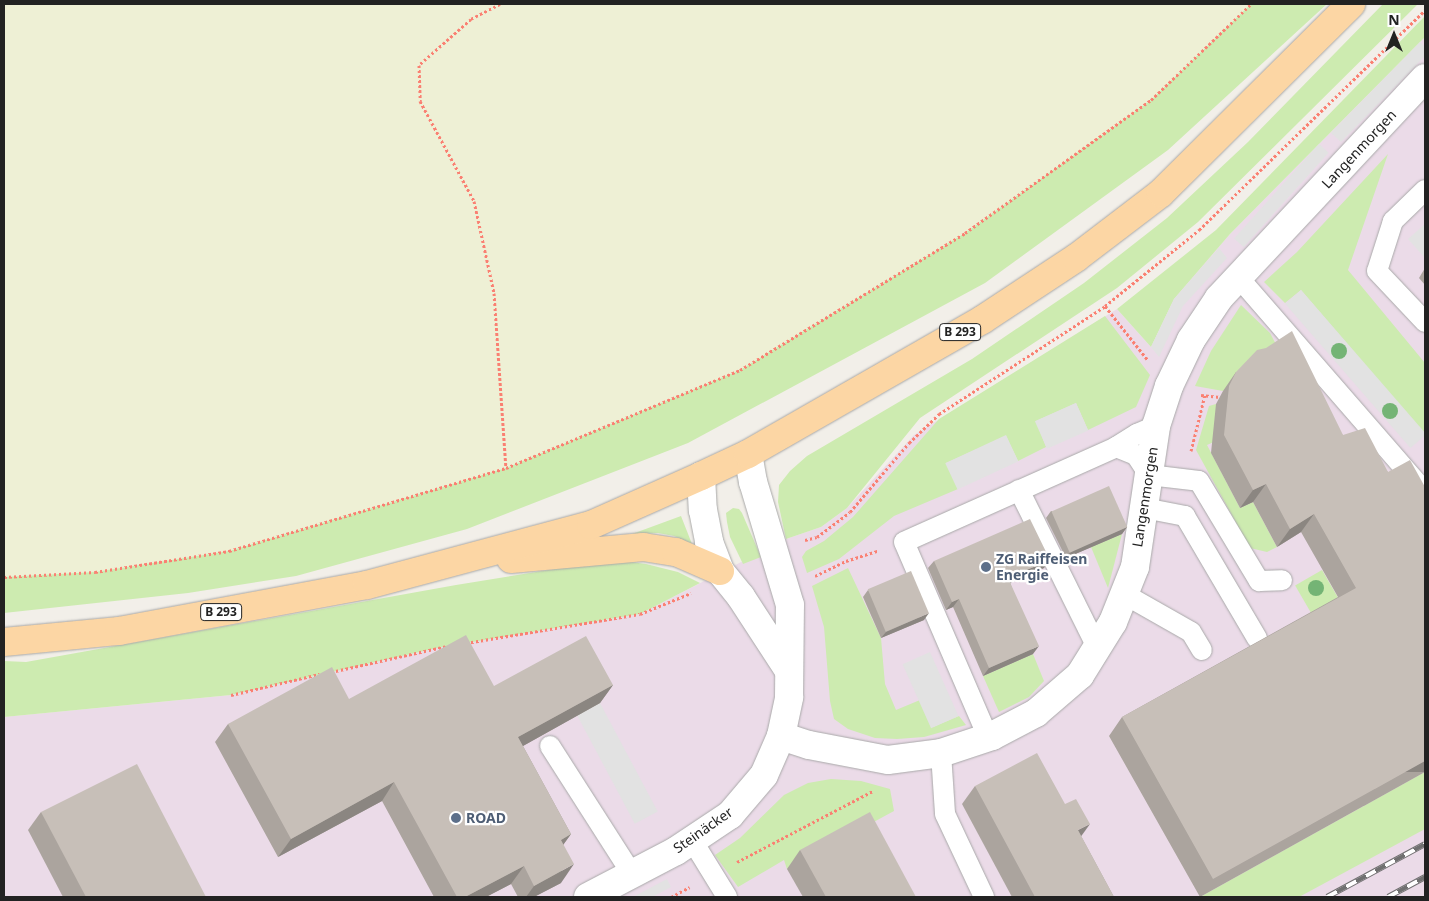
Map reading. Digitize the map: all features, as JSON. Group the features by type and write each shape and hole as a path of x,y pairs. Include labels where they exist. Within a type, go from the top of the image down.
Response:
{"main road":[{"name":"B 293","path":"4,642 119,631 367,586 591,524 748,454 982,320 1076,258 1161,193 1351,4"},
{"path":"435,567 643,547 676,552 720,571"}],"street":[{"name":"Langenmorgen","path":"781,736 809,745 888,760 941,753 988,737 1036,713 1080,675 1113,622 1135,567 1156,426 1169,386 1191,340 1219,298 1425,78"},
{"name":"Steinäcker","path":"588,897 692,840 730,815 764,776 781,736 789,698 790,605 753,482 748,454"},
{"path":"701,476 703,510 709,542 720,571 741,597 788,669"}],"lane":[{"path":"1425,190 1393,221 1377,271 1425,322"},
{"path":"1239,278 1425,492"},
{"path":"988,737 904,542 1156,426"},
{"path":"1116,446 1136,455 1149,475 1199,481 1259,581 1282,580"},
{"path":"1020,490 1097,647"},
{"path":"1144,508 1185,516 1257,638"},
{"path":"1124,594 1191,632 1202,650"},
{"path":"550,746 632,874"},
{"path":"941,753 945,814 984,897"},
{"path":"692,840 727,897"}],"path":[{"path":"500,4 471,19 418,65 420,101 474,201 494,293 506,468"},
{"path":"4,577 95,572 229,552 506,468 740,370 965,233 1151,100 1251,4"},
{"path":"775,556 794,543 818,537 850,512 909,443 939,414 1105,306 1200,230 1425,10"},
{"path":"1105,306 1169,386"},
{"path":"1184,479 1205,396"},
{"path":"814,577 846,562 904,542"},
{"path":"231,695 437,648 640,614 694,592"},
{"path":"713,875 879,788 888,760"}],"shaded area":[{"path":"1425,37 1425,897 4,897 4,717 231,695 437,648 640,614 786,539 821,527 847,508 914,435 1117,309 1151,347 1174,299 1230,234"},
{"path":"1420,42 1425,47 1425,56 1341,142 1331,133"},
{"path":"1319,144 1329,153 1244,247 1234,238"},
{"path":"1425,224 1425,256 1424,257 1408,239"},
{"path":"1219,248 1227,258 1183,306 1159,357 1151,347 1174,299"},
{"path":"1301,290 1425,433 1425,435 1410,448 1285,304"},
{"path":"1076,403 1088,430 1047,449 1035,421"},
{"path":"1006,435 1018,461 958,490 945,463"},
{"path":"930,652 958,716 931,728 903,664"},
{"path":"600,703 658,812 635,824 577,715"},
{"path":"667,879 671,887 652,897 633,897"}],"green space":[{"path":"4,4 1251,4 1151,100 965,233 740,370 506,468 229,551 95,572 4,577"},
{"path":"1251,4 1327,4 1168,150 985,283 688,443 467,529 296,576 188,593 4,613 4,577 95,572 229,551 506,468 740,370 965,233 1151,100"},
{"path":"1383,4 1418,4 1198,222 1117,288 920,418 847,508 821,527 786,539 778,502 779,485 790,471 807,456 972,359 1084,283 1167,218 1248,142"},
{"path":"1425,16 1425,37 1230,234 1174,299 1151,347 1117,309 1216,230"},
{"path":"1388,154 1348,270 1425,363 1425,435 1301,290 1285,303 1264,282 1297,252"},
{"path":"1241,305 1270,333 1279,350 1223,391 1195,386 1211,351"},
{"path":"1105,316 1150,375 1136,407 1088,430 1076,403 1036,421 1046,447 1018,461 1006,436 946,463 958,489 894,516 839,559 807,573 802,557 806,551 824,541 853,517 939,419"},
{"path":"1216,404 1223,438 1207,445 1240,508 1253,502 1277,547 1267,552 1250,548 1196,450 1209,406"},
{"path":"733,508 739,509 742,513 761,557 743,564 730,537 727,522 726,513"},
{"path":"681,516 692,544 674,536 658,533 632,534"},
{"path":"1122,534 1108,588 1091,547"},
{"path":"624,561 678,572 700,583 640,614 437,648 231,695 4,717 4,661 26,662 456,585 573,566"},
{"path":"848,568 881,638 885,684 896,710 920,700 933,727 959,716 966,725 924,737 875,738 848,729 834,719 830,701 824,627 812,586"},
{"path":"1322,570 1343,606 1316,622 1295,586"},
{"path":"1033,654 1044,681 1029,697 999,712 983,676"},
{"path":"1425,772 1425,829 1299,897 1200,897"},
{"path":"831,779 861,781 890,789 894,811 787,869 784,860 738,887 715,855 740,838 784,795 808,783"}],"building":[{"path":"1292,331 1343,435 1365,428 1388,472 1410,460 1425,487 1425,761 1213,879 1122,717 1356,588 1314,514 1290,529 1266,484 1253,490 1224,435 1229,386 1236,372 1257,350 1266,348"},
{"path":"1109,486 1127,527 1070,553 1051,512"},
{"path":"1030,519 1050,560 1008,578 1039,646 989,668 959,599 952,602 934,561"},
{"path":"911,571 929,613 886,632 868,589"},
{"path":"466,635 494,686 586,636 613,685 518,737 571,834 561,840 574,864 534,886 524,866 465,897 457,897 394,782 291,839 228,724 332,667 349,699"},
{"path":"1037,753 1065,804 1076,799 1090,824 1078,830 1114,897 1035,897 975,786"},
{"path":"137,764 206,897 86,897 41,812"},
{"path":"870,812 916,897 826,897 800,850"}],"railway":[{"path":"1327,897 1425,844"},
{"path":"1388,897 1425,877"}],"place":[{"name":"ZG Raiffeisen Energie","path":"986,567"},
{"name":"ROAD","path":"456,818"}]}
